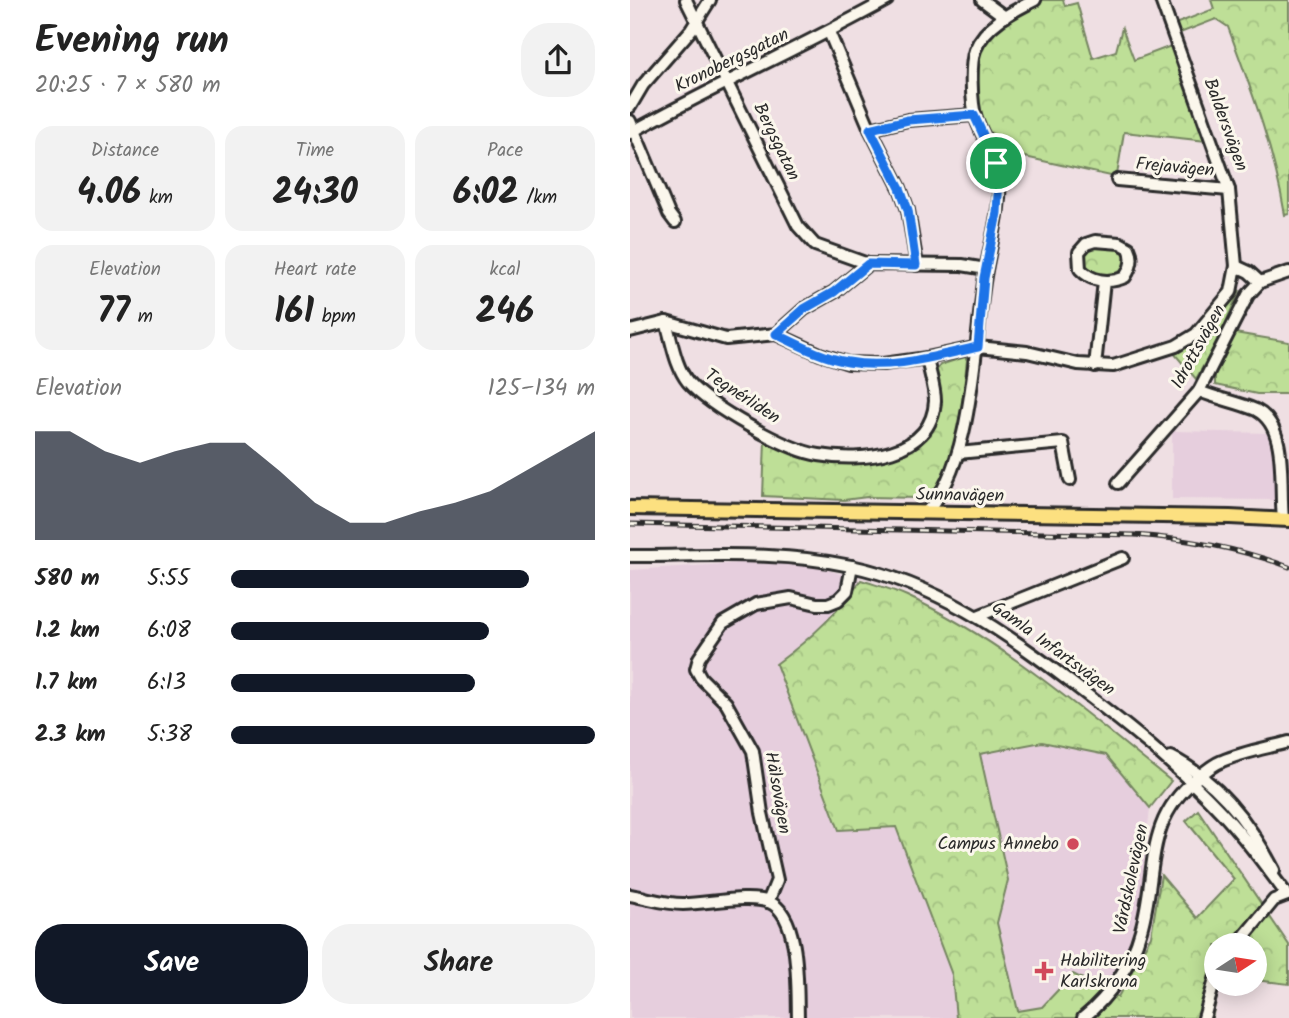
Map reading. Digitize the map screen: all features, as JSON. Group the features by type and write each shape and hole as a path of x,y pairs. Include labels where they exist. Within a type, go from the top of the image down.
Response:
{"main road":[{"name":"Sunnavägen","path":"630,508 1286,519"}],"street":[{"name":"Bergsgatan","path":"686,0 798,226 816,245 868,264 962,265 986,269"},
{"path":"630,107 643,85 698,20 710,0"},
{"name":"Kronobergsgatan","path":"631,129 829,32 887,0"},
{"path":"982,0 1005,17"},
{"path":"925,513 947,487 958,453 978,347 986,269 997,213 999,176 996,163 974,115 974,51 981,39 1005,17 1035,0"},
{"name":"Baldersvägen","path":"1161,0 1229,190 1236,266"},
{"path":"829,32 870,129 900,188 908,210 916,265"},
{"path":"870,129 908,120 974,115"},
{"path":"631,129 675,222"},
{"name":"Frejavägen","path":"1117,180 1229,190"},
{"path":"1095,242 1120,243 1129,248 1133,255 1132,263 1125,277 1104,281 1087,276 1080,269 1079,252 1086,244 1095,242"},
{"path":"776,334 804,309 834,292 868,264"},
{"path":"630,331 666,322 726,339 776,334 820,354 848,363 883,364 978,347 1027,352 1078,364 1113,366 1176,346 1196,334 1231,292 1236,266 1249,272 1260,282 1289,272"},
{"path":"1095,366 1104,281"},
{"name":"Idrottsvägen","path":"1118,483 1199,391 1248,295 1260,282"},
{"name":"Tegnérliden","path":"666,322 680,368 689,383 766,436 817,455 883,454 905,447 921,436 930,421 935,400 927,358"},
{"path":"1199,391 1219,400 1254,409 1265,415 1274,425 1280,437 1286,519"},
{"path":"958,453 1063,443 1070,480"},
{"name":"Gamla Infartsvägen","path":"630,556 799,557 852,566 911,583 978,615 1035,654 1196,779 1288,897"},
{"path":"978,615 1124,558"},
{"name":"Hälsovägen","path":"768,902 777,880 766,834 753,751 726,703 701,678 696,669 699,658 723,623 755,604 772,599 792,598 817,604 838,600 847,591 852,566"},
{"name":"Vårdskolevägen","path":"1083,1018 1107,995 1133,953 1147,906 1161,821 1171,804 1196,779 1222,761 1289,742"},
{"path":"630,895 684,904 739,900 768,902 778,908 791,932 794,948 798,1018"},
{"path":"1247,933 1274,900 1288,897"},
{"path":"1204,1018 1210,996"}],"shaded area":[{"path":"1172,431 1269,433 1277,461 1276,500 1172,499"},
{"path":"741,563 821,568 861,580 845,605 806,642 776,664 896,827 952,975 956,1018 630,1018 630,570"},
{"name":"Campus Annebo","path":"1042,742 1106,755 1150,808 1140,901 1127,949 1115,972 1101,989 1073,974 1042,1007 1018,1011 997,923 1008,880 979,754"}],"green space":[{"path":"1043,0 1063,0 1065,6 1077,3 1093,58 1116,51 1122,28 1134,60 1171,46 1207,141 1124,132 1115,177 1025,157 1003,163 978,117 976,64 987,36"},
{"path":"1211,0 1289,0 1289,214 1285,215 1268,143 1228,27 1216,19 1180,33 1175,24 1214,9"},
{"path":"1094,245 1124,249 1127,253 1125,270 1111,277 1086,272 1082,257 1085,250"},
{"path":"1240,290 1218,340 1196,379 1173,352 1207,330"},
{"path":"1235,333 1289,342 1289,394 1257,394 1215,385 1215,371"},
{"path":"965,357 967,360 957,437 943,476 933,490 920,498 867,497 844,500 763,496 765,440 854,461 888,458 911,449 928,434 936,418 936,371 940,365"},
{"path":"861,580 907,596 943,614 1044,681 1171,781 1150,808 1106,755 1042,742 980,754 1008,880 997,923 1018,1011 1042,1007 1073,974 1118,997 1151,936 1161,875 1197,918 1234,879 1186,821 1198,810 1289,945 1289,984 1267,981 1267,933 1204,933 1204,996 1217,996 1212,1018 956,1018 952,975 896,827 839,830 776,664 800,646 843,604"}],"railway":[{"path":"630,524 1135,535 1213,545 1289,567"}],"place":[{"name":"Campus Annebo","path":"1073,844"},
{"name":"Habilitering Karlskrona","path":"1044,971"}],"route":[{"path":"974,115 996,163 999,176 997,213 984,278 978,347 883,364 848,363 820,354 776,334 804,309 834,292 868,264 916,265 908,210 900,188 870,129 908,120 974,115"}]}
